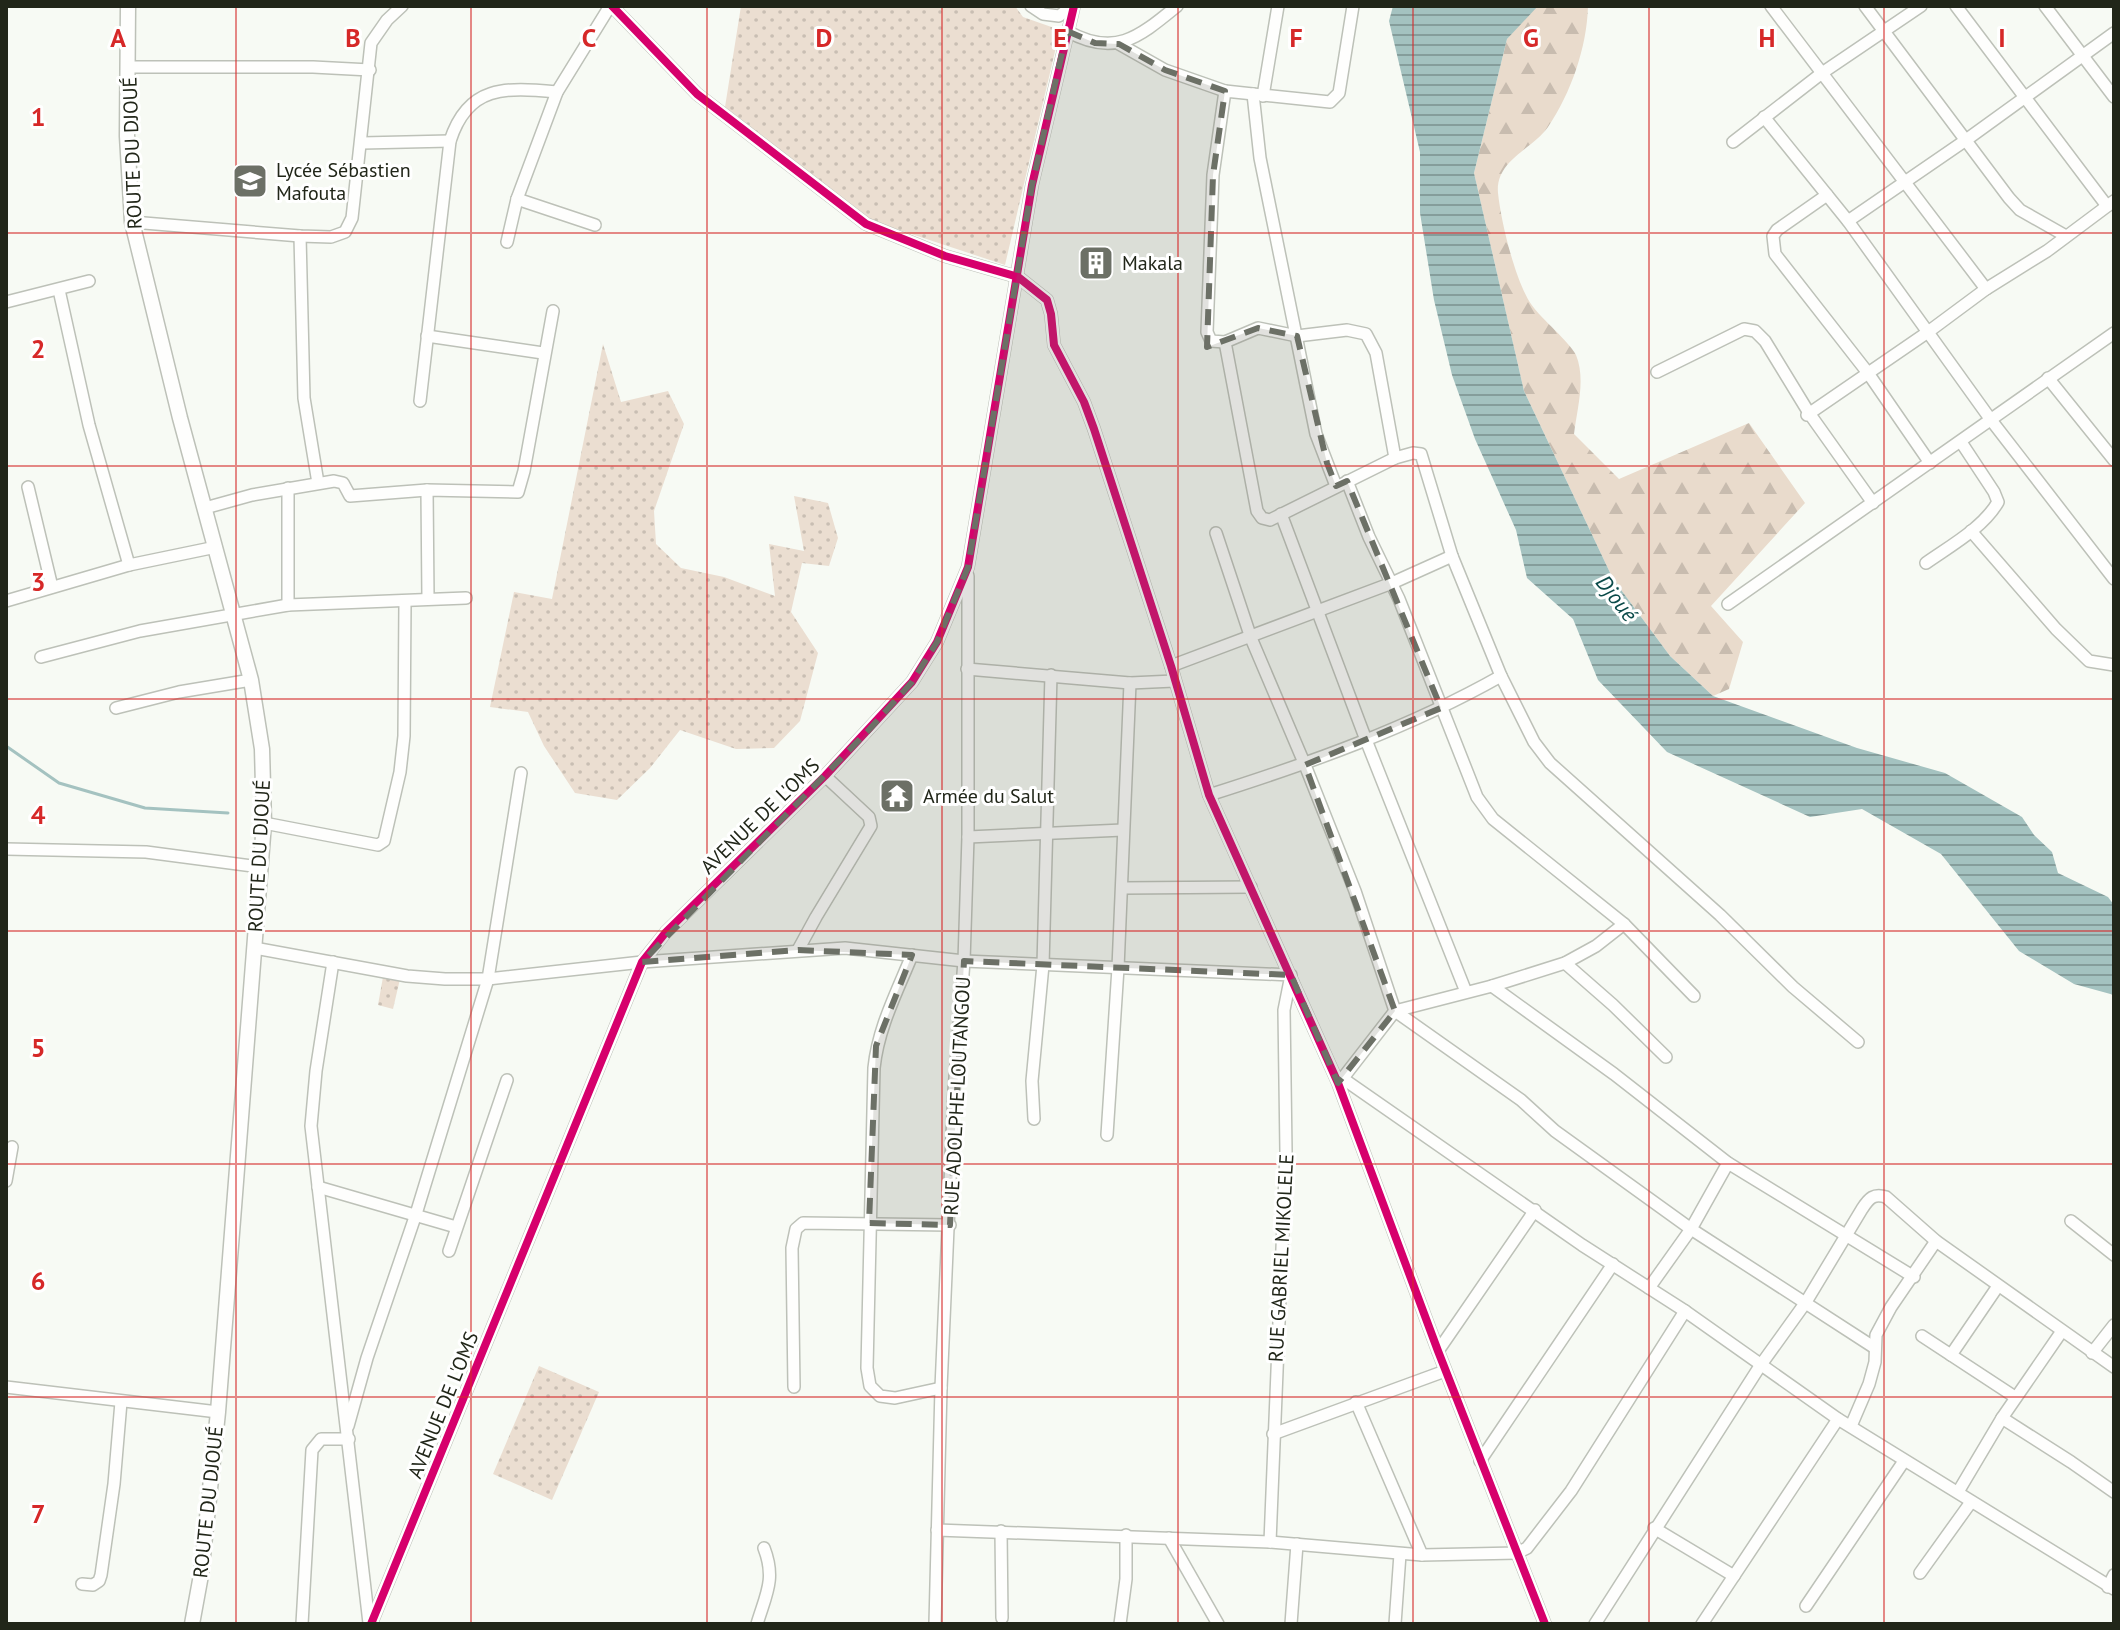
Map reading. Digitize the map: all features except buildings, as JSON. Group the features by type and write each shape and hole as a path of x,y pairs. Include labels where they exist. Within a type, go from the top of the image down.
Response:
{"main road":[{"name":"ROUTE DU DJOUÉ","path":"128,6 127,136 132,222 180,418 251,680 262,749 264,823 218,1412 201,1575 192,1624"}],"street":[{"path":"132,222 300,236 339,236 349,226 373,38 402,6"},
{"path":"507,242 517,199 557,92 611,6 697,94 866,224 945,256 1018,277 1047,300 1054,345 1084,402 1094,429 1171,666 1209,795 1340,1081 1445,1371 1545,1624"},
{"path":"1031,6 1043,14 1059,16 1073,6"},
{"name":"AVENUE DE L'OMS","path":"370,1624 642,962 666,932 825,776 912,682 937,642 968,567 1032,185 1073,6"},
{"path":"1119,44 1143,32 1177,6"},
{"path":"1278,6 1258,95 1260,158 1316,434 1392,583 1477,797 1493,819 1624,924 1694,996"},
{"path":"1067,31 1095,43 1119,44 1173,74 1225,91 1330,102 1339,93 1353,6"},
{"path":"1771,6 1986,289"},
{"path":"1865,6 2020,210 2066,236"},
{"path":"1733,142 1822,73 1921,6"},
{"path":"1808,414 1986,289 2047,251 2111,203 1956,6"},
{"path":"2045,6 2114,97"},
{"path":"1848,221 2114,33"},
{"path":"129,67 370,70"},
{"path":"420,401 450,141 455,124 465,110 482,96 499,90 521,88 557,92"},
{"path":"1225,91 1213,175 1207,332 1211,341 1225,342 1258,328 1297,336 1347,330 1366,334 1376,353 1395,458"},
{"path":"1764,117 1848,221 1991,420 2114,579"},
{"path":"362,143 450,141"},
{"path":"1827,195 1777,230 1773,236 1775,254 1868,373 1930,463"},
{"path":"517,199 595,225"},
{"path":"300,236 304,398 318,483"},
{"path":"6,302 89,281"},
{"path":"59,290 89,425 129,565"},
{"path":"205,508 288,488 334,481 343,483 350,496 427,490 518,492 553,311"},
{"path":"1657,372 1749,328 1765,341 1808,414 1873,503"},
{"path":"427,336 543,353"},
{"path":"1728,604 2048,378 2113,336"},
{"path":"1225,342 1257,511 1266,519 1281,514 1395,458 1421,454 1452,556 1501,676 1534,742 1550,763 1720,915 1793,987 1858,1042"},
{"path":"2048,378 2114,460"},
{"path":"1926,563 1971,531 1993,511 1998,502 1961,442"},
{"path":"28,487 52,587"},
{"path":"288,488 288,605"},
{"path":"427,490 428,598"},
{"path":"1281,514 1466,992"},
{"path":"1971,531 2056,629 2089,661 2114,665"},
{"path":"1216,533 1251,638 1355,891 1395,1011 1521,1100 1555,1131 1691,1229 1875,1348"},
{"path":"6,601 129,565 216,547"},
{"path":"1171,666 1318,612 1452,556"},
{"name":"RUE ADOLPHE LOUTANGOU","path":"935,1624 941,1388 968,837 968,567"},
{"path":"41,657 140,631 288,605 466,598"},
{"path":"264,823 378,845 384,841 400,772 404,736 405,602"},
{"path":"967,669 1130,683 1174,681"},
{"path":"1034,1119 1033,1058 1043,965 1051,675"},
{"path":"1209,795 1305,765 1441,708 1501,676"},
{"path":"116,708 179,692 251,680"},
{"path":"1107,1135 1118,968 1130,683"},
{"path":"348,1426 488,979 521,773"},
{"path":"798,950 871,826 869,817 825,776"},
{"path":"968,837 1123,830"},
{"path":"6,849 146,852 260,867"},
{"path":"1122,888 1251,887"},
{"path":"1340,1081 1395,1011 1565,963 1596,946 1624,924"},
{"path":"254,948 407,976 488,979 642,962 845,948 964,961 1291,975"},
{"path":"912,955 876,1046 867,1368 870,1386 880,1396 895,1398 941,1388"},
{"path":"333,962 310,1116 370,1624"},
{"path":"1565,963 1666,1057"},
{"name":"RUE GABRIEL MIKOLELE","path":"1270,1542 1286,1151 1284,1010 1291,975"},
{"path":"1492,986 1614,1074 1728,1163 1914,1277"},
{"path":"449,1251 507,1080"},
{"path":"1340,1081 1685,1311 1838,1419 2111,1588 2114,1575"},
{"path":"6,1181 12,1147"},
{"path":"1649,1288 1691,1229 1728,1163"},
{"path":"318,1187 456,1227"},
{"path":"1595,1624 1760,1366 1806,1302 1867,1201 1878,1194 1897,1206 1936,1241 2114,1367"},
{"path":"1438,1351 1535,1210"},
{"path":"2071,1221 2114,1255"},
{"path":"794,1387 792,1248 796,1229 803,1223 950,1225"},
{"path":"1851,1426 1869,1384 1876,1335 1936,1241"},
{"path":"1480,1461 1613,1264"},
{"path":"1951,1355 1998,1286"},
{"path":"937,1530 1270,1542 1422,1555 1517,1553 1527,1548 1571,1491 1685,1311"},
{"path":"2092,1353 2114,1325"},
{"path":"1958,1492 2015,1397 2062,1331"},
{"path":"1922,1336 2015,1397"},
{"path":"1273,1434 1445,1371"},
{"path":"6,1387 218,1412"},
{"path":"82,1584 93,1585 101,1575 114,1484 121,1402"},
{"path":"1356,1402 1422,1555"},
{"path":"2002,1418 2114,1492"},
{"path":"1702,1624 1838,1419"},
{"path":"302,1624 312,1450 321,1439 349,1439"},
{"path":"1806,1606 1904,1461"},
{"path":"1920,1573 1971,1502"},
{"path":"1654,1528 1734,1576"},
{"path":"1001,1531 1002,1618"},
{"path":"1120,1624 1126,1579 1126,1535"},
{"path":"1169,1538 1218,1624"},
{"path":"1291,1624 1297,1544"},
{"path":"757,1624 771,1579 764,1548"},
{"path":"1395,1624 1400,1554"}],"highlighted area":[{"path":"1067,31 1095,43 1119,44 1165,70 1225,91 1213,175 1207,347 1258,328 1297,336 1327,463 1336,486 1347,481 1441,708 1305,765 1395,1011 1338,1083 1291,975 964,961 950,1225 869,1223 876,1046 912,955 798,950 642,962 867,732 912,682 937,642 968,567 1032,185"}],"shaded area":[{"path":"741,6 1015,6 1023,17 1060,30 1005,265 869,220 725,107"},
{"path":"603,344 621,402 668,391 684,424 654,511 656,544 681,568 724,577 775,596 769,544 804,551 794,496 828,503 838,538 829,566 802,563 791,612 818,653 800,721 774,748 736,749 680,730 650,768 617,800 575,793 544,746 528,712 490,707 514,592 552,599"},
{"path":"383,977 400,979 393,1009 378,1005"},
{"path":"539,1366 599,1392 552,1500 493,1474"}],"green space":[{"path":"1535,6 1588,6 1585,37 1570,85 1556,114 1541,135 1502,172 1498,193 1510,250 1525,294 1568,343 1579,364 1581,384 1574,434 1619,479 1749,423 1805,503 1711,606 1743,642 1729,689 1713,696 1670,656 1613,579 1524,391 1474,173 1507,39"}],"water":[{"name":"Djoué","path":"1393,6 1538,6 1507,39 1474,173 1524,391 1613,579 1670,656 1713,696 1857,748 1945,773 2022,817 2034,835 2052,852 2058,873 2108,897 2114,905 2114,995 2074,984 2019,951 1941,854 1862,809 1810,817 1667,752 1598,680 1573,619 1527,578 1516,530 1475,439 1452,375 1434,300 1420,213 1420,152 1389,21"}],"waterway":[{"path":"6,746 59,783 145,808 228,813"}],"cycle path":[{"path":"612,6 697,94 866,224 945,256 1018,277 1047,300 1054,345 1084,402 1094,429 1171,666 1209,795 1338,1083 1545,1624"},
{"path":"371,1624 642,962 666,932 825,776 912,682 937,642 968,567 1032,185 1074,6"}],"place":[{"name":"Lycée Sébastien Mafouta","path":"250,181"},
{"name":"Makala","path":"1096,263"},
{"name":"Armée du Salut","path":"897,796"}]}
